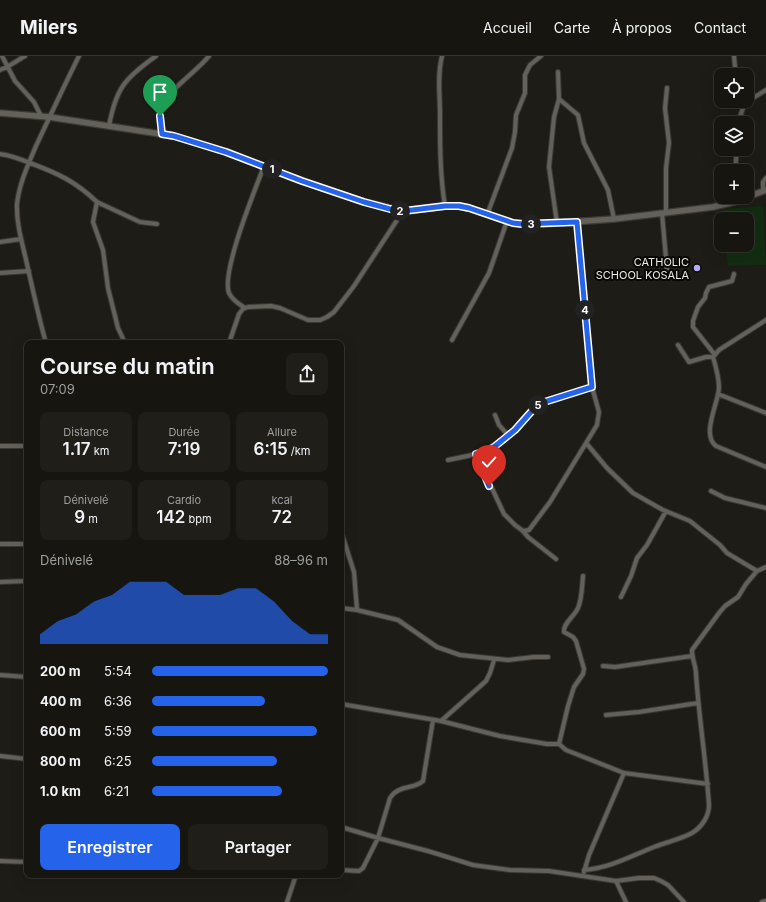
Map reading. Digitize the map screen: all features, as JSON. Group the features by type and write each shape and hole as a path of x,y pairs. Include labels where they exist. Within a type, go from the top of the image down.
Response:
{"main road":[{"path":"0,113 49,117 174,136 226,152 364,202 404,211 445,206 469,208 487,215 522,224 614,219 713,207 722,204"},
{"path":"754,194 765,190"}],"street":[{"path":"2,56 15,81 34,102 41,116"},
{"path":"0,70 25,56"},
{"path":"45,340 37,312 21,239 17,204 29,163 49,117 79,56"},
{"path":"109,126 114,103 123,85 133,74 156,56"},
{"path":"162,134 160,116 161,109 166,100 208,56"},
{"path":"442,56 439,72 442,182 445,206"},
{"path":"487,215 512,148 516,115 524,93 525,75 530,65 541,56"},
{"path":"734,56 737,68"},
{"path":"557,223 549,167 554,117 559,99 558,72"},
{"path":"667,88 665,108 669,144 666,168 664,213 667,270"},
{"path":"754,97 766,90"},
{"path":"559,99 578,115 584,143 608,190 614,219"},
{"path":"0,154 20,159 60,174 83,189 97,202 140,222 157,224"},
{"path":"245,308 236,302 232,297 228,288 228,282 235,246 264,166"},
{"path":"765,190 763,182 766,178"},
{"path":"97,202 94,222 103,250 108,288 118,328 124,340"},
{"path":"230,340 239,314 245,308 253,306 271,306 280,308 308,320 320,320 334,312 354,286 404,211"},
{"path":"452,340 489,273 508,221"},
{"path":"523,531 529,530 550,502 587,444 597,425 599,412 592,387 577,222"},
{"path":"0,242 21,239"},
{"path":"0,273 29,271"},
{"path":"734,274 732,280 709,287 705,298 698,307 693,321 693,327 714,356 718,378 718,394 710,435 713,443 766,467"},
{"path":"678,345 689,362 714,356 719,350 766,320"},
{"path":"448,460 489,450 508,435 538,404 592,387"},
{"path":"718,394 766,413"},
{"path":"495,415 499,425 508,435"},
{"path":"587,444 601,462 629,489 666,512 690,521 720,544 727,553 757,571"},
{"path":"0,446 24,446"},
{"path":"476,454 504,514 528,537 556,559"},
{"path":"711,491 725,498 766,508"},
{"path":"622,597 637,558 647,545 666,512"},
{"path":"344,540 354,572 357,610"},
{"path":"0,544 24,544"},
{"path":"584,870 599,869 611,866 692,832 706,820 709,811 708,784 698,703 696,670 692,656 694,647 725,606 738,597 746,584 757,571 766,567"},
{"path":"559,744 574,687 584,674 576,641 573,637 564,632 566,623 570,620 578,607 583,576"},
{"path":"0,582 24,581"},
{"path":"344,608 398,620 447,652 494,660 548,657"},
{"path":"602,666 615,667 692,656"},
{"path":"441,721 486,681 494,660"},
{"path":"0,675 24,677"},
{"path":"606,715 639,712 698,703"},
{"path":"344,705 441,721 500,736 547,744 559,744 566,750 624,772 708,784"},
{"path":"344,870 359,871 363,868 378,838 390,798 394,793 404,787 421,783 423,781 433,720"},
{"path":"0,756 24,760"},
{"path":"583,876 588,855 624,772"},
{"path":"344,828 473,865 510,870 549,871 616,881 654,878 668,885 684,902"},
{"path":"0,861 24,862"},
{"path":"287,902 295,878"},
{"path":"616,881 626,902"},
{"path":"762,902 766,901"}],"green space":[{"path":"763,206 766,265 728,266 727,252 754,252 754,212 723,212 723,209"}],"place":[{"name":"CATHOLIC SCHOOL KOSALA","path":"697,268"}],"route":[{"path":"160,116 162,134 174,136 226,152 302,181 364,202 390,209 404,211 431,207 459,206 513,223 543,224 577,222 592,387 538,404 515,430 494,447 482,453 476,454 489,486"}]}
